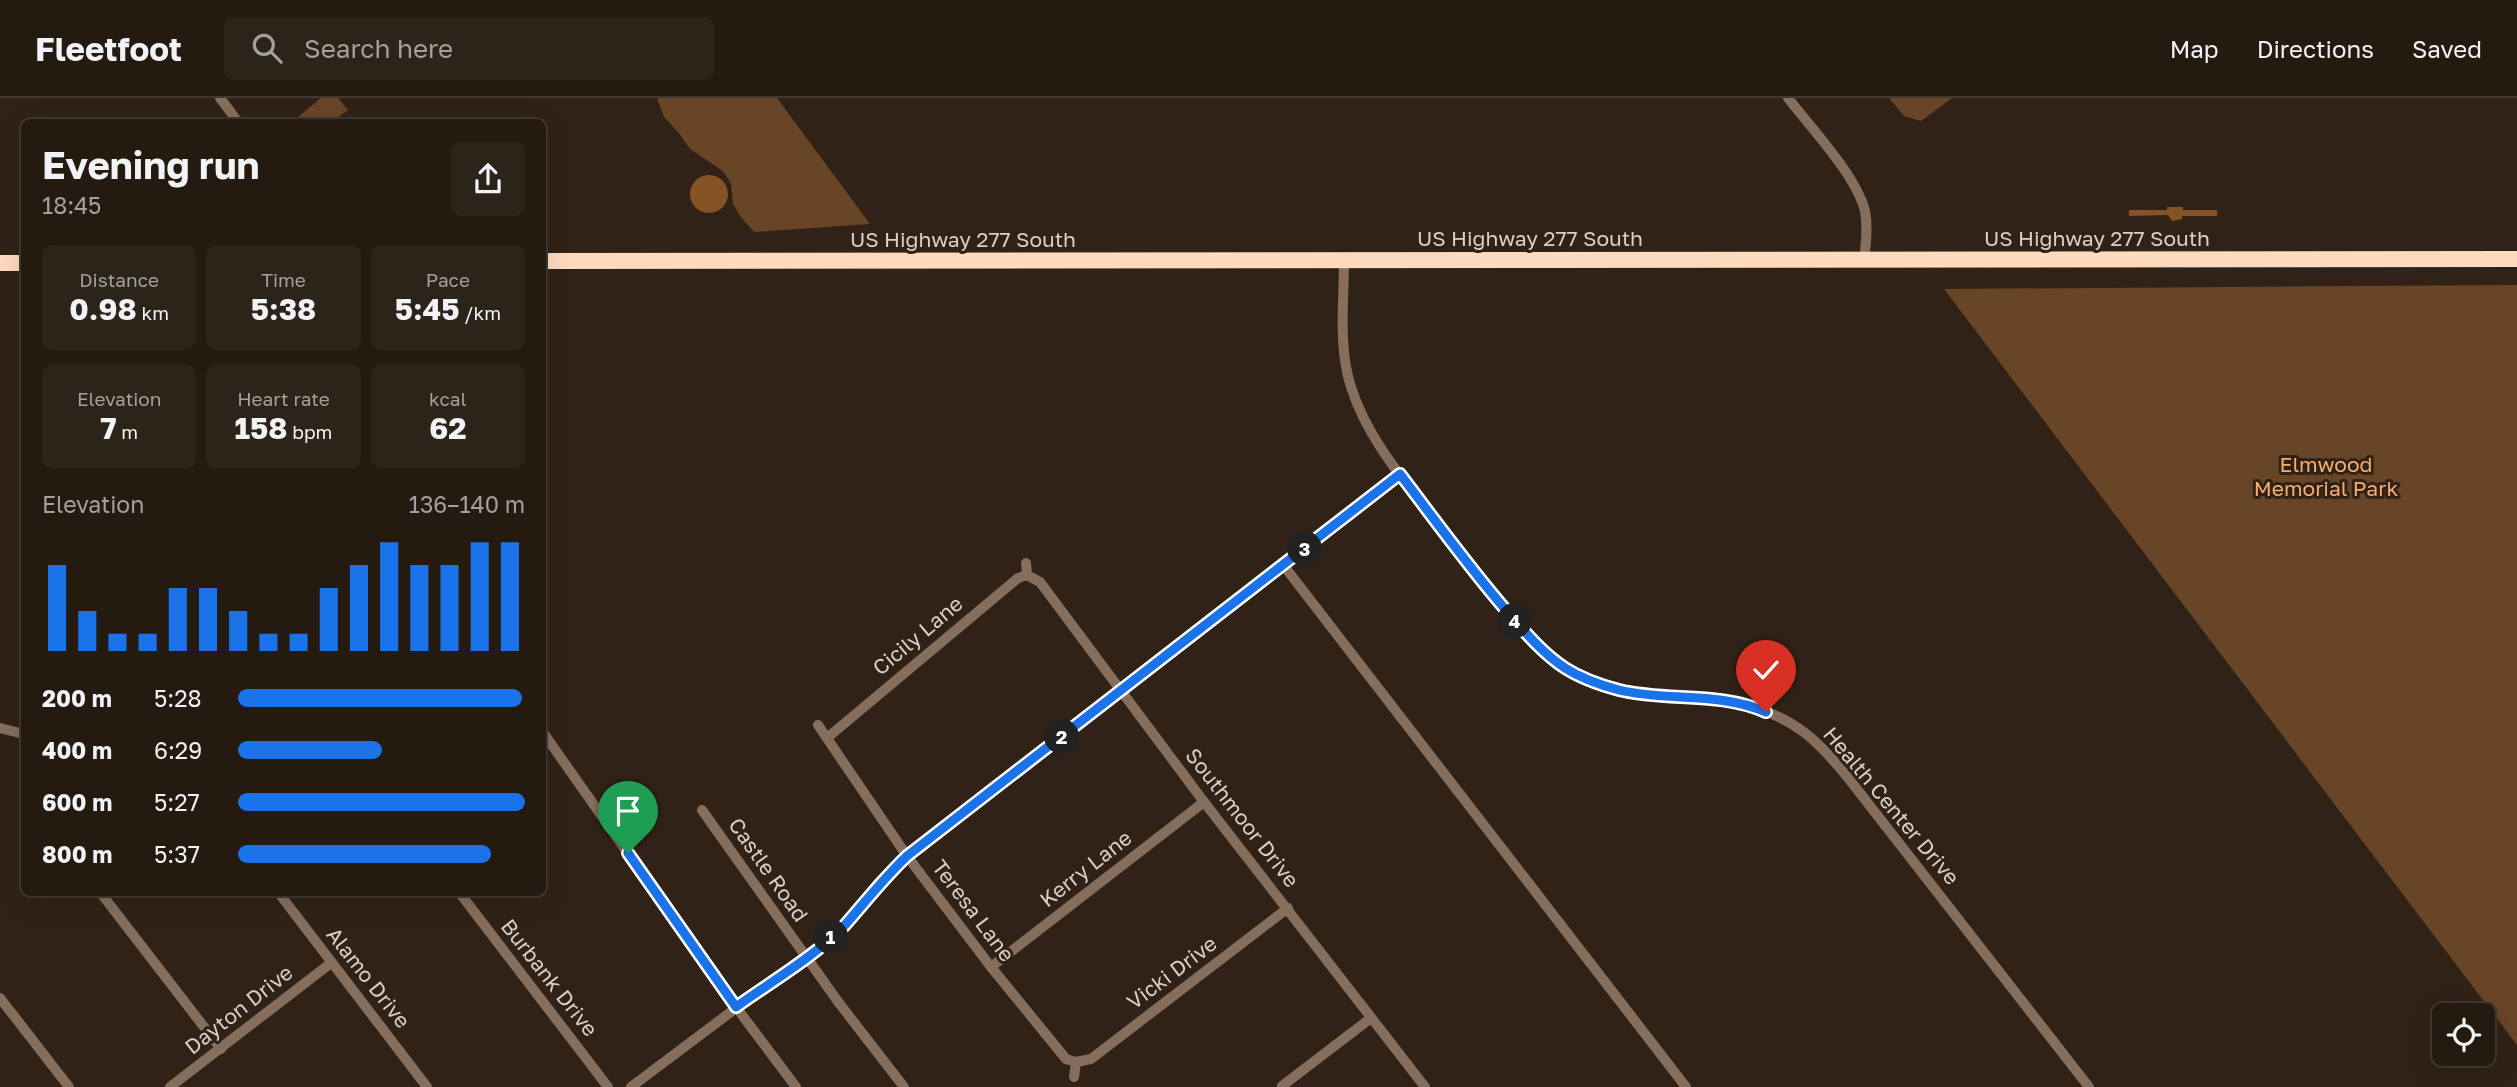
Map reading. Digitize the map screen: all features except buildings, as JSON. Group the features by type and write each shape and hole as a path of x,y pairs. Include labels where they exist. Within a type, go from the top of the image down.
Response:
{"highway":[{"name":"US Highway 277 South","path":"546,261 2517,259"},
{"path":"0,263 21,263"}],"street":[{"path":"220,98 236,119"},
{"path":"1788,98 1856,188 1864,209 1867,228 1864,260"},
{"name":"Health Center Drive","path":"1345,260 1345,360 1362,414 1377,443 1400,474 1525,633 1566,669 1594,683 1649,695 1708,697 1747,704 1804,732 1829,755 1849,779 2089,1087"},
{"path":"631,1087 806,957 844,925 879,882 907,856 1400,474"},
{"path":"1026,563 1027,575"},
{"path":"1284,566 1686,1087"},
{"name":"Southmoor Drive","path":"1027,575 1040,582 1204,802 1424,1087"},
{"name":"Cicily Lane","path":"827,738 1017,579 1027,575"},
{"name":"Teresa Lane","path":"817,725 907,856 991,967 1066,1059 1076,1062"},
{"path":"0,728 21,733"},
{"path":"546,737 736,1007 796,1087"},
{"name":"Kerry Lane","path":"991,967 1204,802"},
{"name":"Castle Road","path":"702,810 806,957 904,1087"},
{"path":"103,896 220,1049"},
{"name":"Alamo Drive","path":"281,896 427,1087"},
{"name":"Burbank Drive","path":"462,896 608,1087"},
{"name":"Vicki Drive","path":"1076,1062 1091,1059 1288,908"},
{"name":"Dayton Drive","path":"170,1087 331,963"},
{"path":"0,998 69,1087"},
{"path":"1282,1086 1371,1018"},
{"path":"1074,1077 1076,1062"}],"green space":[{"path":"321,98 338,98 348,110 336,119 296,119"},
{"path":"657,98 777,98 870,224 754,232 733,204 731,184 723,171 690,149 664,117"},
{"path":"1889,98 1952,98 1921,121 1904,116"},
{"name":"Elmwood Memorial Park","path":"2517,285 2517,1045 2495,1016 2495,1003 2485,1003 1944,289"}],"shaded area":[{"path":"709,175 722,181 728,194 722,207 709,213 696,207 690,194 696,181"},
{"path":"2167,207 2217,210 2217,216 2182,216 2182,219 2172,221 2168,215 2129,216 2129,210 2167,210"}],"route":[{"path":"628,853 736,1007 806,957 844,925 879,882 907,856 1400,474 1525,633 1566,669 1594,683 1622,691 1649,695 1708,697 1747,704 1766,712"}]}
